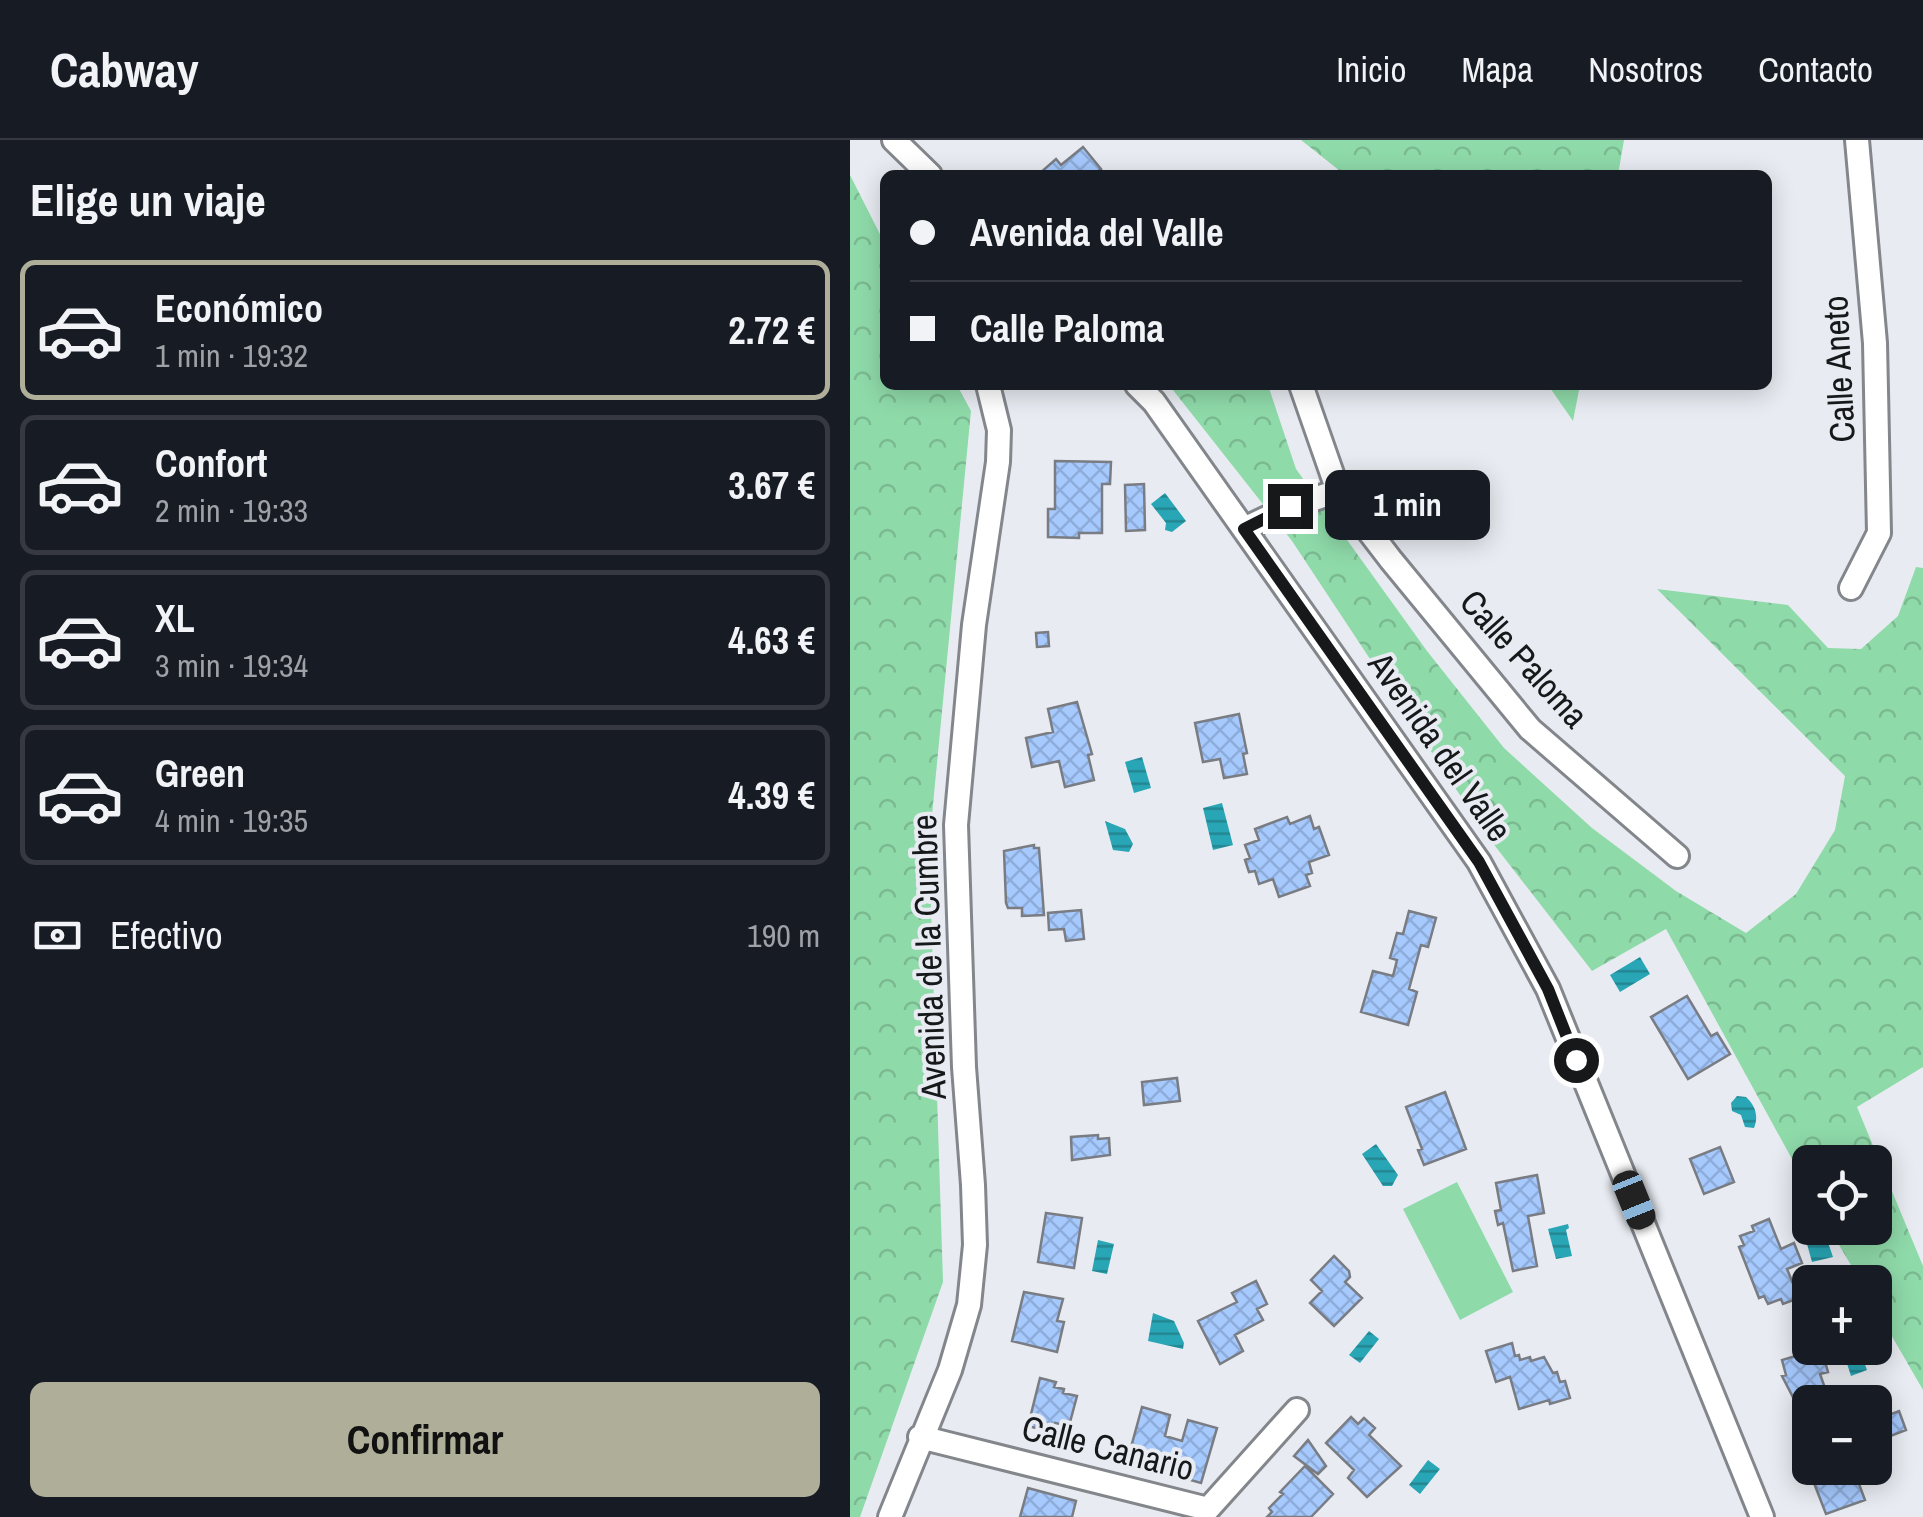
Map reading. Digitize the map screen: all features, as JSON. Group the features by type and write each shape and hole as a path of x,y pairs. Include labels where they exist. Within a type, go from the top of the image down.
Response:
{"street":[{"path":"893,140 904,170"},
{"path":"893,140 925,170"},
{"name":"Calle Aneto","path":"1851,588 1879,533 1875,343 1857,140"},
{"name":"Avenida de la Cumbre","path":"890,1517 950,1370 970,1305 974,1246 956,825 974,625 998,462 999,430 989,390"},
{"name":"Avenida del Valle","path":"1142,390 1479,862 1548,989 1762,1517"},
{"name":"Calle Paloma","path":"1303,390 1338,491 1530,728 1676,856"},
{"path":"1244,529 1290,506 1338,491"},
{"name":"Calle Canario","path":"920,1437 1208,1509 1298,1410"}],"green space":[{"path":"1301,140 1624,140 1619,170 1339,170"},
{"path":"850,175 880,234 880,390 960,390 971,411 929,846 943,1282 860,1517 850,1517"},
{"path":"1173,390 1270,390 1296,469 1427,651 1504,748 1592,828 1676,891 1746,933 1796,894 1835,830 1845,776 1657,589 1788,605 1828,648 1861,649 1898,616 1916,567 1923,568 1923,1067 1857,1107 1873,1145 1792,1145 1792,1159 1666,929 1592,971 1485,833 1292,541"},
{"path":"1551,390 1579,390 1573,421"},
{"path":"1457,1182 1513,1292 1460,1320 1403,1209"},
{"path":"1892,1191 1923,1266 1923,1390 1892,1336 1892,1265 1851,1265 1839,1245 1892,1245"}],"water":[{"path":"1165,493 1186,521 1172,532 1165,530 1166,523 1151,504"},
{"path":"1142,757 1151,788 1134,793 1125,762"},
{"path":"1222,803 1233,845 1213,850 1203,808"},
{"path":"1105,821 1125,829 1133,844 1129,852 1113,850"},
{"path":"1640,957 1650,974 1620,992 1610,975"},
{"path":"1737,1096 1746,1097 1754,1107 1754,1128 1745,1127 1741,1115 1732,1111 1731,1103"},
{"path":"1376,1144 1398,1175 1392,1186 1383,1186 1362,1154"},
{"path":"1568,1224 1572,1256 1556,1259 1548,1229"},
{"path":"1098,1240 1114,1244 1107,1274 1092,1271"},
{"path":"1807,1245 1829,1245 1833,1257 1812,1262"},
{"path":"1153,1313 1174,1321 1183,1349 1148,1341"},
{"path":"1369,1331 1379,1339 1360,1363 1349,1355"},
{"path":"1847,1365 1865,1365 1867,1370 1851,1376"},
{"path":"1428,1460 1440,1469 1420,1494 1409,1485"}],"building":[{"path":"1083,147 1101,169 1043,170 1056,159 1061,165"},
{"path":"1055,461 1111,462 1110,484 1102,484 1102,533 1079,533 1079,538 1048,537 1048,509 1055,509"},
{"path":"1144,484 1145,530 1126,531 1125,485"},
{"path":"1048,632 1049,646 1037,647 1036,633"},
{"path":"1077,702 1092,754 1088,755 1094,780 1065,787 1059,761 1032,767 1026,738 1053,732 1048,709"},
{"path":"1239,714 1247,774 1224,778 1220,759 1203,762 1195,723"},
{"path":"1310,816 1314,829 1319,827 1329,855 1309,862 1312,873 1306,875 1310,886 1279,897 1273,879 1259,884 1255,871 1249,872 1245,860 1250,858 1245,845 1259,840 1255,829 1287,817 1290,824"},
{"path":"1034,845 1039,848 1044,915 1022,916 1022,908 1008,908 1006,903 1004,851"},
{"path":"1081,910 1084,939 1066,941 1064,929 1049,930 1048,913"},
{"path":"1409,911 1436,918 1428,947 1421,945 1409,989 1417,992 1408,1025 1361,1012 1373,971 1393,976 1397,960 1390,958 1397,933 1403,934"},
{"path":"1687,996 1711,1036 1717,1033 1730,1054 1688,1079 1651,1017"},
{"path":"1177,1078 1180,1101 1144,1105 1142,1082"},
{"path":"1445,1092 1466,1149 1424,1165 1406,1107"},
{"path":"1098,1135 1098,1139 1109,1138 1110,1155 1072,1160 1071,1137"},
{"path":"1720,1147 1734,1182 1704,1194 1690,1159"},
{"path":"1537,1175 1544,1213 1528,1216 1537,1266 1513,1271 1503,1223 1498,1225 1495,1211 1501,1210 1496,1183"},
{"path":"1046,1213 1082,1218 1074,1268 1038,1262"},
{"path":"1769,1219 1781,1249 1795,1245 1802,1263 1787,1269 1792,1281 1792,1301 1783,1304 1781,1299 1768,1304 1764,1296 1759,1298 1739,1247 1744,1245 1740,1236 1754,1231 1752,1226"},
{"path":"1334,1256 1349,1271 1345,1282 1362,1298 1334,1326 1310,1303 1322,1291 1311,1280"},
{"path":"1256,1281 1267,1304 1257,1309 1263,1320 1235,1335 1243,1351 1220,1364 1198,1321 1237,1302 1232,1293"},
{"path":"1024,1292 1063,1299 1057,1321 1064,1322 1057,1352 1012,1341"},
{"path":"1512,1343 1520,1360 1544,1357 1560,1382 1565,1381 1570,1398 1519,1409 1510,1377 1496,1382 1486,1351"},
{"path":"1792,1357 1792,1365 1826,1365 1828,1372 1820,1374 1824,1385 1792,1385 1792,1395 1782,1376 1786,1375 1782,1360"},
{"path":"1040,1378 1056,1382 1054,1387 1064,1389 1063,1393 1077,1396 1069,1426 1055,1423 1053,1432 1028,1426"},
{"path":"1142,1407 1170,1415 1165,1436 1182,1441 1188,1420 1217,1428 1201,1483 1127,1462"},
{"path":"1899,1411 1906,1430 1892,1435 1892,1414"},
{"path":"1351,1417 1358,1424 1364,1418 1375,1428 1369,1435 1401,1466 1367,1497 1348,1478 1354,1470 1326,1443"},
{"path":"1308,1440 1326,1466 1318,1474 1294,1456"},
{"path":"1305,1466 1333,1494 1311,1517 1267,1517 1272,1512 1269,1508 1283,1494 1280,1492"},
{"path":"1815,1485 1859,1485 1865,1500 1826,1514"},
{"path":"1028,1488 1076,1501 1072,1517 1020,1517"}],"route":[{"path":"1290,506 1244,529 1479,862 1548,989 1576,1060"}]}
